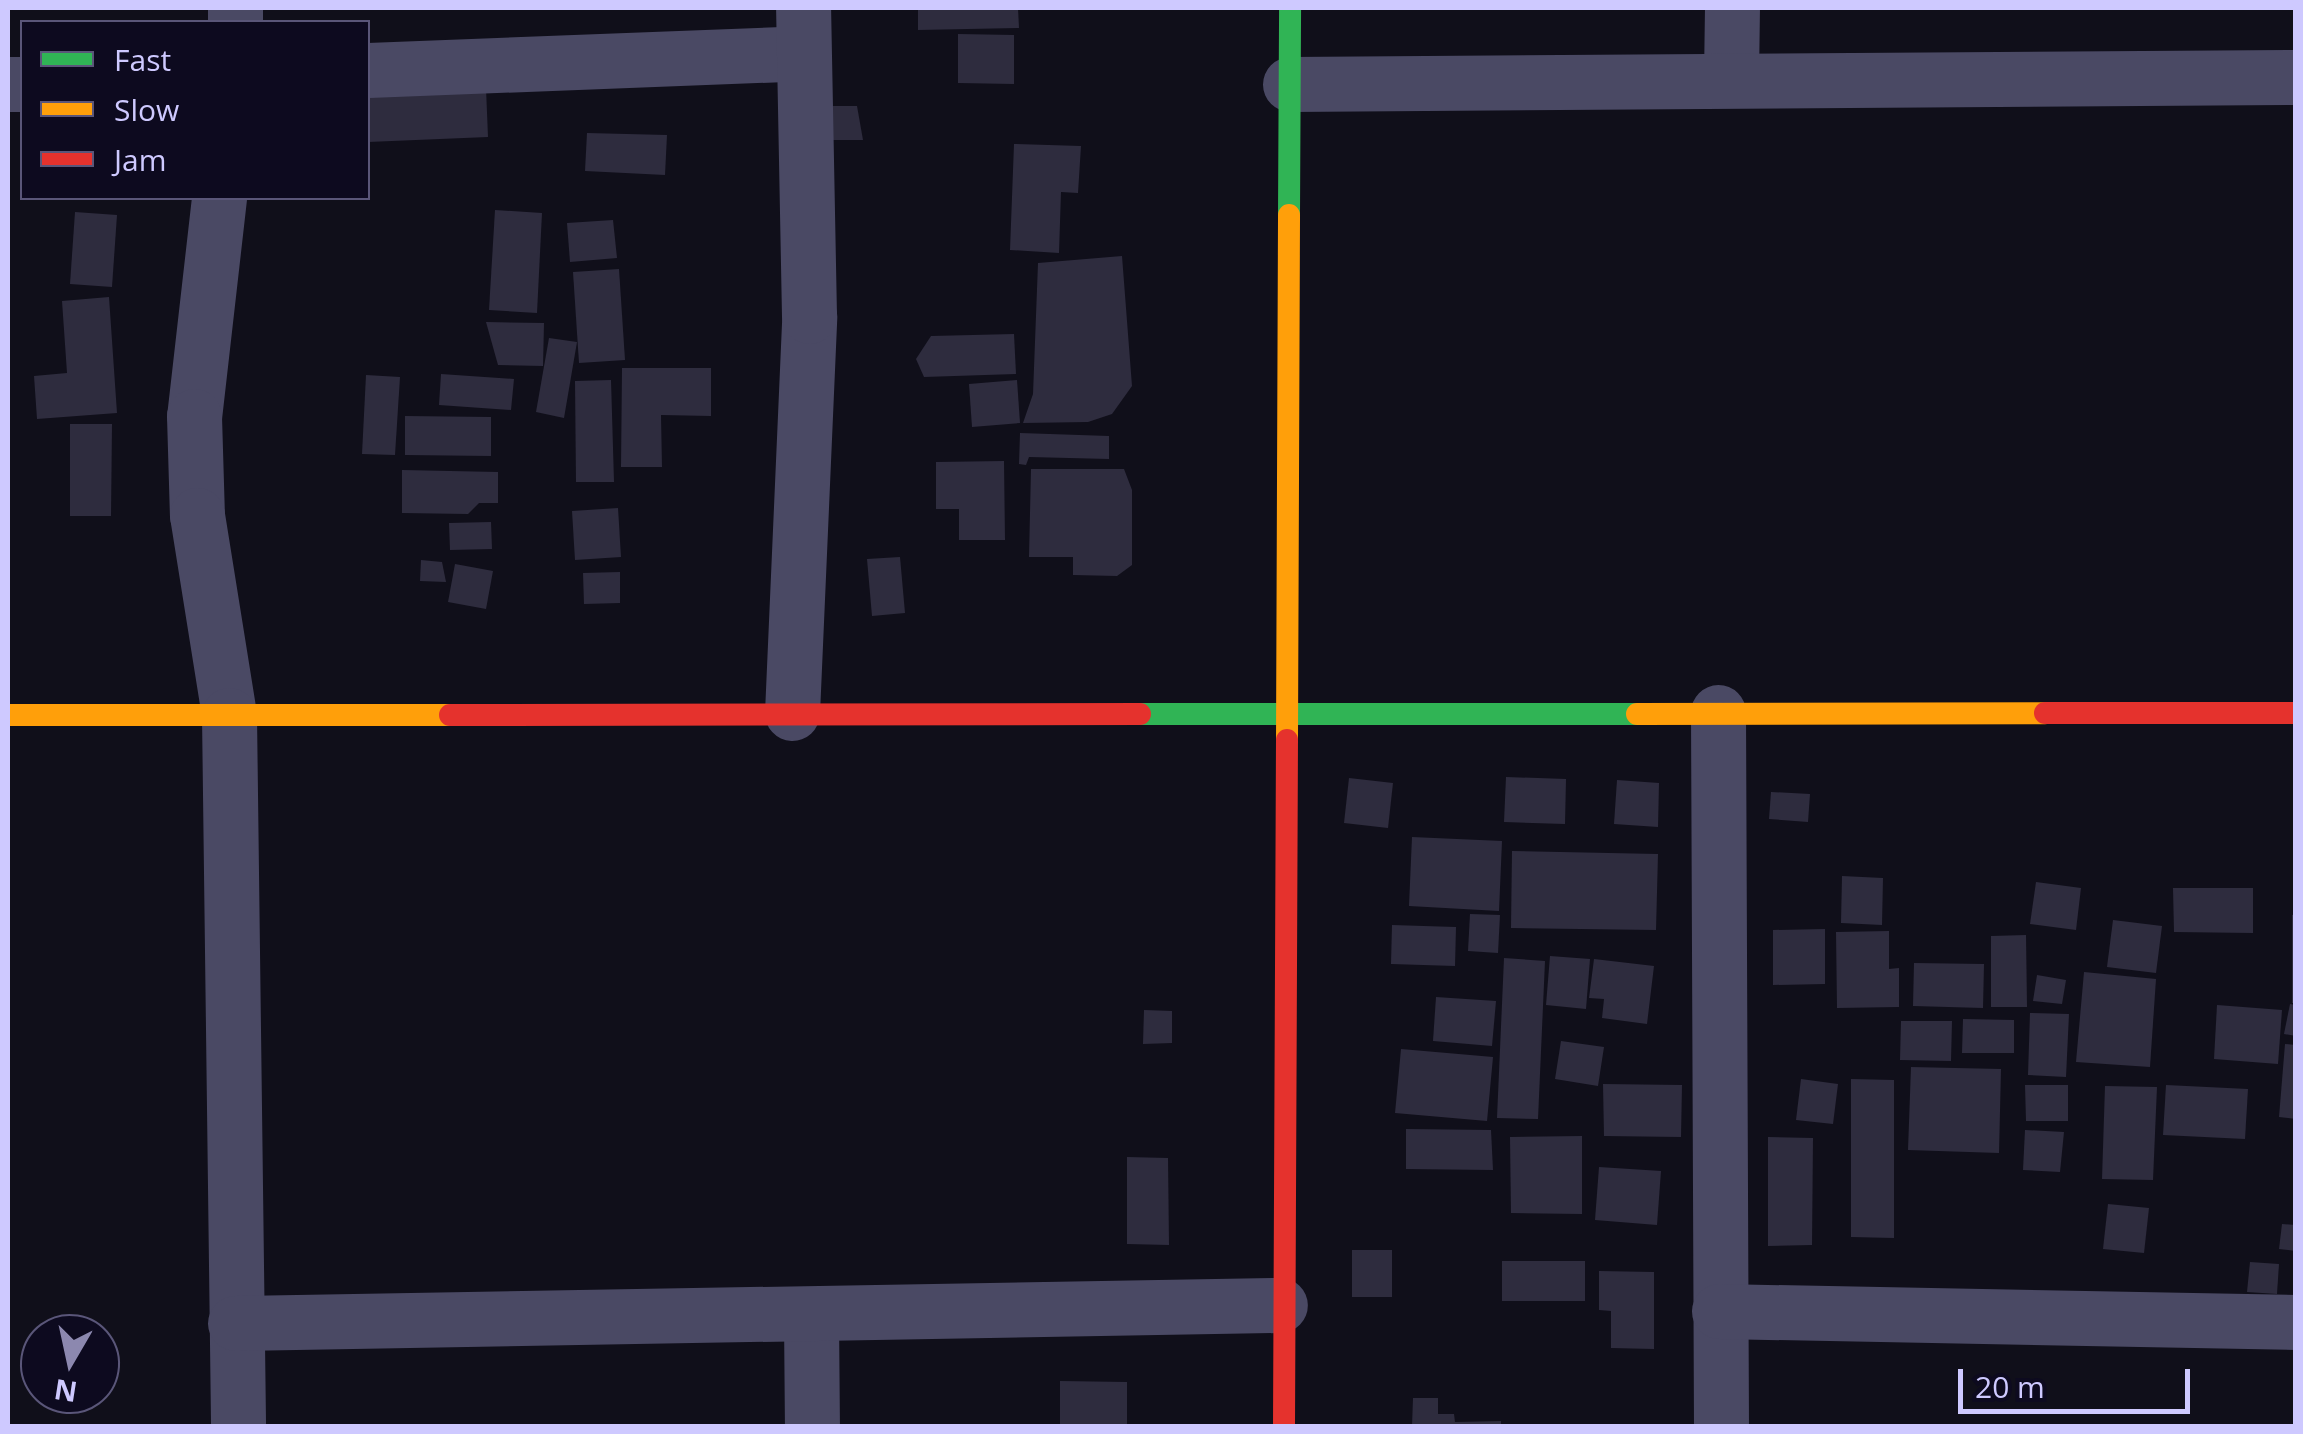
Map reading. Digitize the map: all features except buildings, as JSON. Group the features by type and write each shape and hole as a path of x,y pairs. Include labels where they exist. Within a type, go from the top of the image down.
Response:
{"street":[{"path":"1284,1426 1280,1305 1288,713 1290,8"},
{"path":"1731,78 1732,8"},
{"path":"370,70 803,30 809,316 792,713"},
{"path":"1290,84 2296,77"},
{"path":"219,200 194,416 197,515 229,715 238,1426"},
{"path":"1718,712 1721,1426"},
{"path":"8,715 2296,713"},
{"path":"234,1323 811,1317 1280,1305"},
{"path":"1719,1311 2296,1322"},
{"path":"811,1317 812,1426"}],"traffic: fast":[{"path":"1289,215 1290,8"},
{"path":"1140,714 1637,714"}],"traffic: slow":[{"path":"1287,740 1289,215"},
{"path":"1637,714 2045,713"},
{"path":"8,715 450,715"}],"traffic: jam":[{"path":"2045,713 2296,713"},
{"path":"450,715 1140,714"},
{"path":"1284,1426 1287,740"}]}
